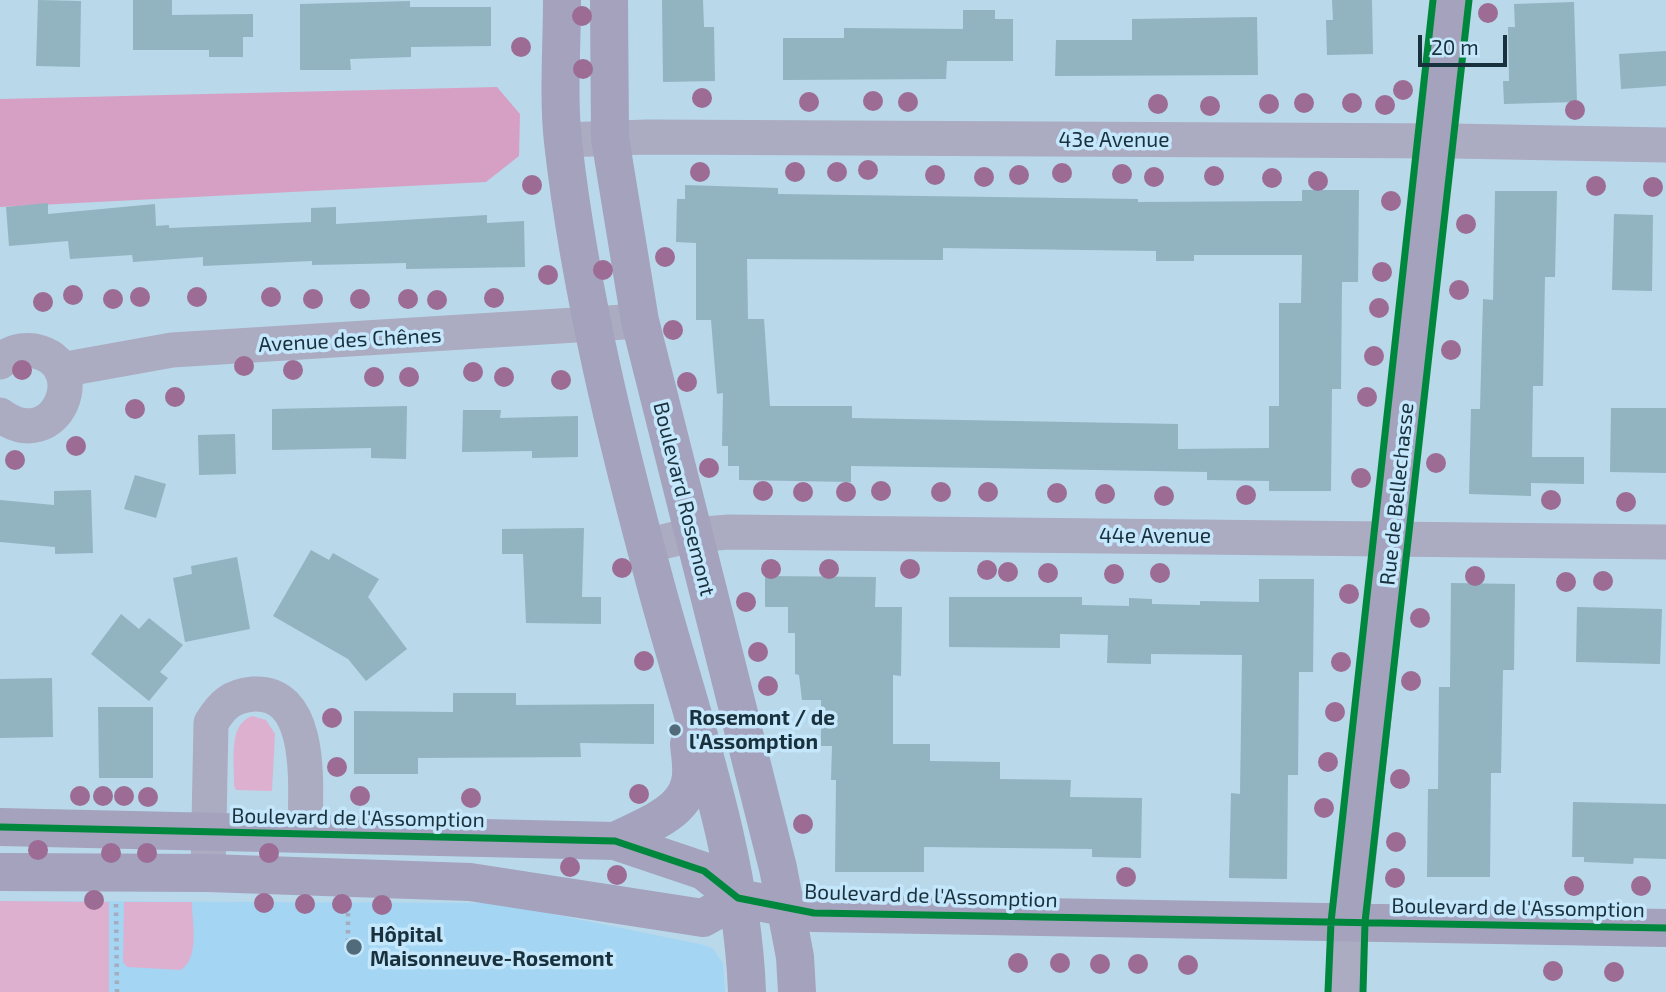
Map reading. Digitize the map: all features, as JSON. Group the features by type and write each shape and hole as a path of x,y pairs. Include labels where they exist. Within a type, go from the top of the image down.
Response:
{"street":[{"path":"562,0 563,140 592,325 645,546 727,844 746,953 747,992"},
{"name":"Boulevard Rosemont","path":"609,0 610,138 640,320 786,908 797,992"},
{"name":"Rue de Bellechasse","path":"1346,992 1350,922 1451,0"},
{"name":"43e Avenue","path":"563,140 1434,141 1666,145"},
{"name":"Avenue des Chênes","path":"61,370 172,350 640,320"},
{"path":"0,362 15,352 29,350 52,360 61,370 65,394 55,415 34,426 10,423 0,415"},
{"name":"44e Avenue","path":"645,546 692,534 1666,542"},
{"name":"Boulevard de l'Assomption","path":"208,873 211,723 222,706 236,696 268,694 285,704 297,722 304,757 305,833"},
{"path":"615,841 657,820 685,797 691,780 688,702"},
{"name":"Boulevard de l'Assomption","path":"0,827 615,841 704,871 738,898 828,914 1666,928"},
{"path":"0,872 208,873 470,882 703,918 738,898"}],"path":[{"path":"116,896 117,992"},
{"path":"348,899 348,942"}],"shaded area":[{"path":"497,87 520,114 519,156 486,182 0,207 0,99"},
{"path":"252,716 266,720 275,734 272,791 236,790 234,786 236,736 244,721"},
{"name":"Hôpital Maisonneuve-Rosemont","path":"0,901 498,903 712,948 723,963 725,992 0,992"},
{"path":"0,901 109,902 109,992 0,992"},
{"path":"124,902 192,902 193,948 191,957 181,970 127,967 123,962"}],"building":[{"path":"38,0 81,1 80,67 36,66"},
{"path":"133,0 172,0 172,15 253,14 253,37 243,37 243,57 209,57 209,50 133,50"},
{"path":"662,0 703,0 704,27 714,27 715,81 663,82"},
{"path":"1332,0 1372,0 1373,54 1327,55 1326,20 1333,20"},
{"path":"410,1 410,7 491,7 491,46 411,47 411,57 350,59 351,70 300,70 300,4"},
{"path":"1574,2 1577,102 1504,104 1503,81 1509,81 1508,27 1515,27 1514,4"},
{"path":"963,10 995,10 995,19 1013,19 1013,61 947,61 946,79 783,80 783,38 844,38 844,28 963,29"},
{"path":"1257,17 1258,75 1055,76 1056,40 1132,40 1132,19"},
{"path":"1666,51 1666,86 1621,89 1619,54"},
{"path":"685,185 778,188 778,194 1138,199 1138,202 1302,201 1302,190 1359,190 1358,282 1342,282 1341,389 1332,389 1331,491 1269,491 1269,481 1207,480 1207,472 851,466 851,482 739,480 739,466 728,466 728,446 722,446 723,393 717,394 711,320 696,320 696,243 676,242 677,199 685,199","holes":["943,248 1156,251 1156,261 1194,261 1194,255 1302,255 1301,303 1279,303 1279,406 1269,406 1269,448 1178,449 1178,424 852,418 852,406 770,406 764,319 748,319 747,259 943,260"]},
{"path":"1495,191 1557,191 1555,277 1545,277 1543,386 1533,386 1532,457 1584,457 1584,484 1531,483 1531,496 1469,494 1471,409 1480,409 1483,299 1493,300"},
{"path":"48,203 48,214 155,204 156,226 169,225 169,228 311,222 311,208 336,207 336,224 487,215 487,223 524,221 525,267 406,269 406,263 312,265 312,261 203,266 203,257 133,262 132,255 70,259 68,241 9,246 6,207"},
{"path":"1614,214 1653,215 1652,291 1612,290"},
{"path":"407,406 406,459 371,458 371,448 272,450 272,409"},
{"path":"1611,408 1666,408 1666,473 1610,472"},
{"path":"463,410 501,410 500,418 578,416 578,457 532,458 532,451 462,452"},
{"path":"235,434 236,474 199,475 198,435"},
{"path":"135,475 166,484 156,518 124,509"},
{"path":"91,490 93,553 55,554 55,547 0,542 0,500 54,505 54,491"},
{"path":"584,528 582,597 601,597 601,624 526,623 523,554 502,554 502,529"},
{"path":"311,550 329,560 333,553 379,579 368,597 407,649 366,681 348,659 273,616"},
{"path":"237,557 250,629 185,642 173,578 192,574 191,566"},
{"path":"765,576 876,577 875,607 902,607 901,676 893,675 893,744 930,744 930,761 1000,762 1000,779 1071,780 1070,797 1142,798 1141,858 1092,857 1092,849 924,847 924,872 835,872 836,780 831,780 832,746 821,746 821,700 802,700 799,675 795,674 795,633 788,633 788,607 765,607"},
{"path":"1259,579 1314,579 1313,672 1299,672 1298,775 1288,775 1287,879 1229,878 1231,793 1240,794 1242,655 1151,654 1151,664 1107,663 1108,635 1060,634 1060,648 949,647 949,597 1082,597 1082,605 1129,606 1129,598 1152,599 1152,604 1200,605 1200,601 1259,602"},
{"path":"1451,583 1515,584 1514,670 1503,670 1501,773 1491,773 1490,877 1427,877 1428,789 1438,789 1439,687 1450,687"},
{"path":"1577,607 1662,609 1660,664 1576,662"},
{"path":"121,614 139,629 149,618 183,645 160,672 168,678 149,701 91,654"},
{"path":"52,678 53,737 0,738 0,679"},
{"path":"453,693 516,693 516,705 654,704 654,744 580,743 581,757 418,758 418,774 354,774 354,711 453,712"},
{"path":"98,707 153,707 153,778 99,778"},
{"path":"1573,802 1666,804 1666,859 1634,858 1633,864 1584,862 1584,857 1572,857"}],"cycle path":[{"path":"1328,992 1331,922 1433,0"},
{"path":"1363,992 1365,922 1469,0"},
{"path":"0,827 615,841 704,871 738,898 814,913 1666,928"}],"place":[{"name":"Rosemont / de l'Assomption","path":"675,730"},
{"name":"Hôpital Maisonneuve-Rosemont","path":"354,947"}]}
